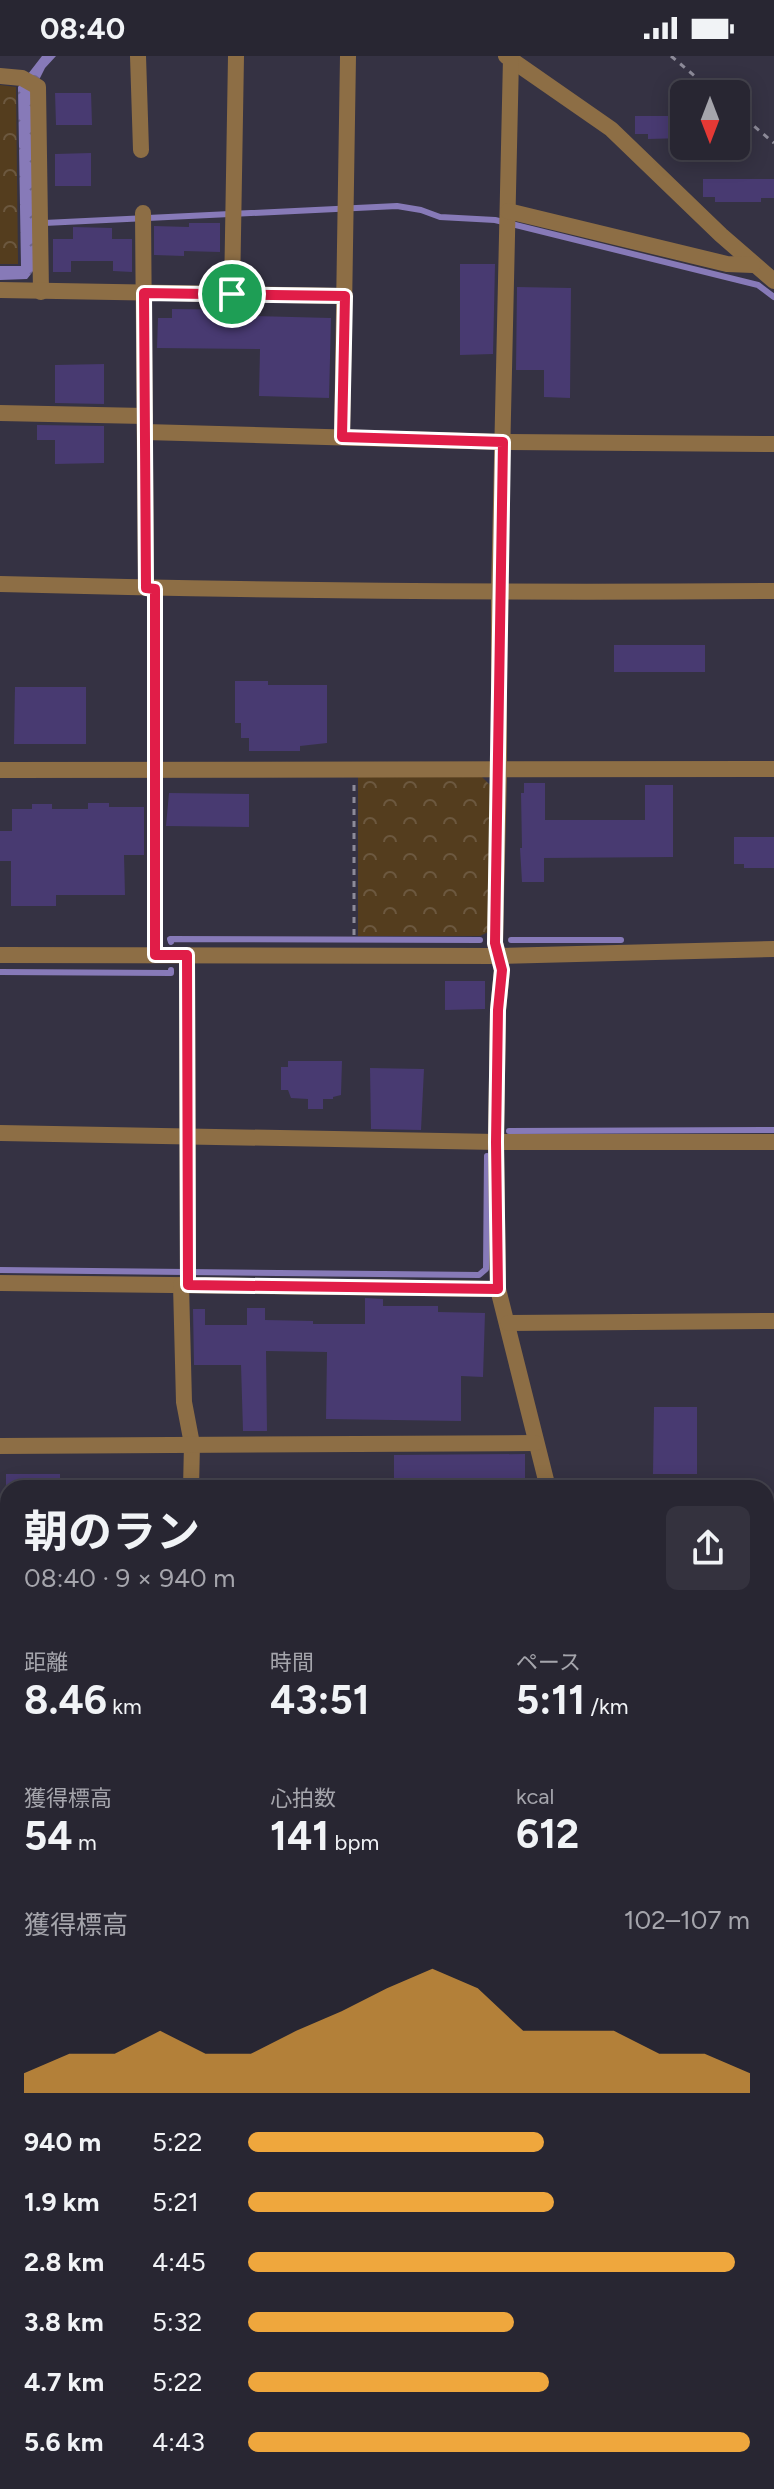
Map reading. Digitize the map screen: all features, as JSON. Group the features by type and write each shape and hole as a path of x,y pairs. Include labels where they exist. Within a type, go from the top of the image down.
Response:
{"street":[{"path":"138,56 141,150"},
{"path":"232,294 236,56"},
{"path":"342,437 348,56"},
{"path":"508,57 495,943 502,970 498,1010 496,1142 498,1289 546,1480"},
{"path":"508,57 611,129 753,265 774,281"},
{"path":"0,76 22,78 38,87 41,292"},
{"path":"143,218 145,424 156,769 155,955"},
{"path":"508,219 727,264 753,265"},
{"path":"0,290 345,296"},
{"path":"0,413 342,437 774,444"},
{"path":"0,584 499,593 774,591"},
{"path":"0,770 774,769"},
{"path":"0,955 498,956 774,949"},
{"path":"187,955 184,1402 192,1444 191,1480"},
{"path":"0,1133 496,1142 774,1142"},
{"path":"0,1283 186,1279 498,1289"},
{"path":"508,1323 774,1321"},
{"path":"0,1446 535,1443"}],"path":[{"path":"671,56 699,80"},
{"path":"750,123 774,143"},
{"path":"354,769 354,937"}],"green space":[{"path":"0,85 16,87 18,264 0,264"},
{"path":"358,777 482,777 491,786 488,932 480,936 358,936"}],"water":[{"path":"42,56 56,56 45,68 31,96 35,269 27,279 0,280 0,266 21,266 18,87"}],"building":[{"path":"55,93 91,93 92,125 56,125"},
{"path":"635,116 670,116 670,138 648,139 648,134 635,134"},
{"path":"91,153 91,186 55,186 55,154"},
{"path":"703,179 774,179 774,198 761,198 761,202 715,202 715,197 703,197"},
{"path":"189,223 220,223 220,252 184,251 184,256 154,255 154,226 189,227"},
{"path":"73,227 112,228 112,239 132,239 132,272 113,271 113,261 71,261 71,272 53,272 53,239 73,239"},
{"path":"460,264 495,264 493,354 460,355"},
{"path":"517,287 571,288 570,398 544,397 544,370 516,370"},
{"path":"172,309 249,310 249,316 331,318 329,398 259,396 260,349 157,348 158,318 172,318"},
{"path":"104,364 104,404 55,403 55,365"},
{"path":"37,425 104,426 104,463 55,464 55,440 37,440"},
{"path":"614,645 705,645 705,672 614,672"},
{"path":"235,681 268,681 268,685 327,685 327,743 300,746 300,751 249,751 249,738 241,738 241,723 235,723"},
{"path":"15,687 86,687 86,744 14,744"},
{"path":"524,783 545,783 545,820 645,820 645,785 673,785 673,857 544,858 544,882 522,882 521,793 524,793"},
{"path":"169,793 249,794 249,827 166,826"},
{"path":"88,803 109,803 109,807 144,807 144,855 124,855 125,895 56,895 56,906 11,906 11,861 0,861 0,831 12,831 12,809 32,809 32,804 52,804 52,809 88,809"},
{"path":"734,837 774,837 774,868 744,868 744,864 734,864"},
{"path":"445,981 485,981 485,1009 445,1010"},
{"path":"288,1061 342,1061 341,1095 323,1099 323,1109 308,1109 308,1099 291,1098 288,1090 281,1090 281,1067 288,1067"},
{"path":"370,1068 424,1069 421,1130 371,1129"},
{"path":"365,1298 383,1299 383,1306 438,1306 438,1312 485,1313 483,1377 461,1376 461,1421 326,1419 327,1352 266,1351 267,1431 243,1431 241,1365 194,1365 193,1309 205,1309 205,1325 247,1325 247,1308 265,1308 265,1320 365,1324"},
{"path":"654,1407 697,1407 697,1474 653,1474"},
{"path":"525,1454 525,1480 394,1480 394,1455"},
{"path":"6,1474 60,1474 60,1480 6,1480"}],"waterway":[{"path":"44,223 397,206 440,217 495,220 758,285 774,297"},
{"path":"171,942 170,939 480,940"},
{"path":"511,940 621,940"},
{"path":"0,972 171,973 171,970"},
{"path":"509,1131 774,1130"},
{"path":"0,1270 479,1275 486,1269 487,1156"}],"route":[{"path":"144,293 232,294 345,296 342,437 503,442 495,943 502,970 498,1010 496,1142 498,1289 188,1285 187,955 155,955 155,589 146,588 144,293"}]}
